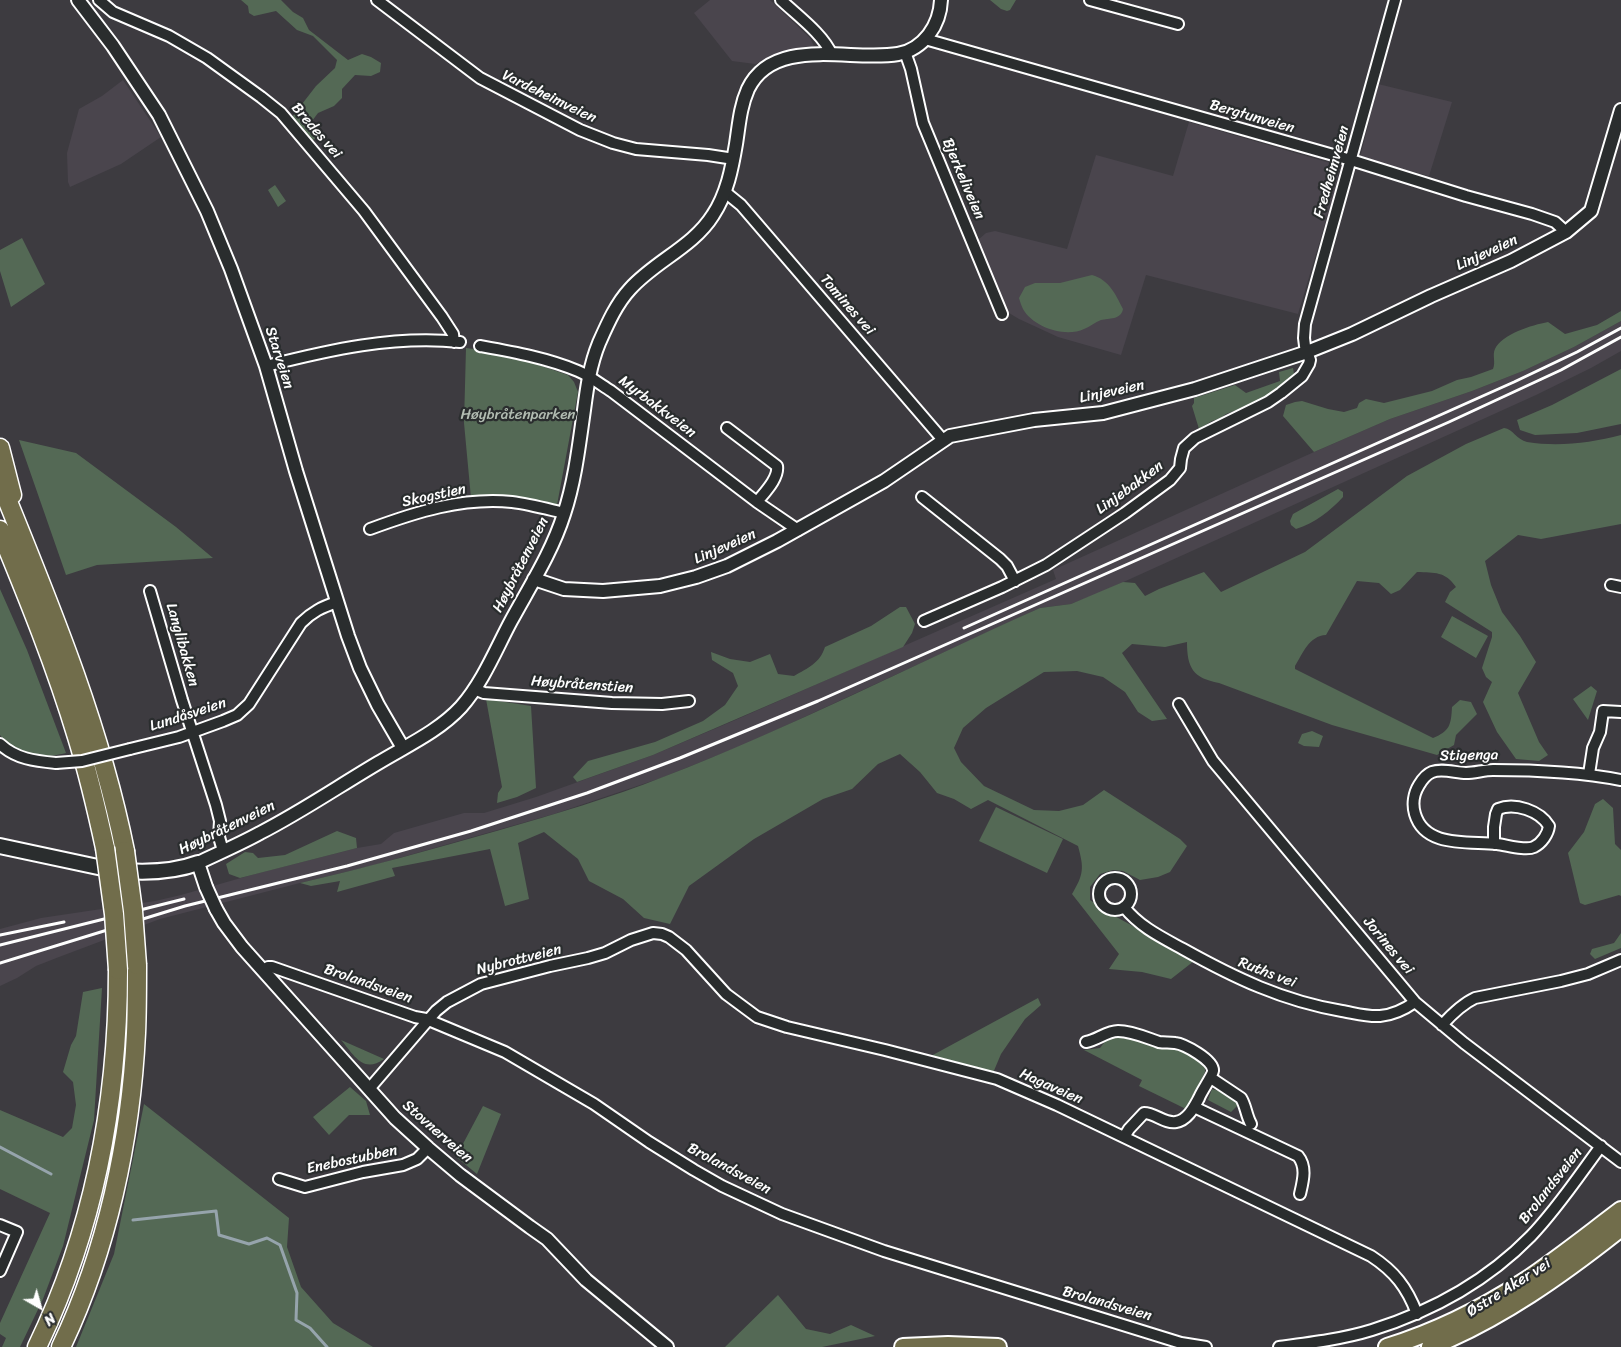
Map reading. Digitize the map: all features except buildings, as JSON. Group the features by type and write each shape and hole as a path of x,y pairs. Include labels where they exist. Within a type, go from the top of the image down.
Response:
{"highway":[{"path":"0,448 21,534"},
{"path":"0,482 57,624 87,707 112,790 133,911 137,965 136,1032 130,1107 117,1178 87,1284 61,1347"},
{"path":"0,530 50,656 77,736 93,794 105,848 114,914 118,970 114,1072 105,1140 98,1173 68,1276 37,1347"},
{"name":"Østre Aker vei","path":"1387,1347 1436,1329 1502,1295 1621,1210"},
{"name":"Østre Aker vei","path":"1430,1347 1468,1330 1518,1302 1560,1274 1621,1228"},
{"path":"903,1347 948,1345 998,1347"}],"main road":[{"name":"Høybråtenveien","path":"0,846 124,872 183,869 198,863"}],"street":[{"name":"Starveien","path":"78,0 159,115 207,211 266,366 336,602 360,668 378,705 403,748"},
{"name":"Bredes vei","path":"99,0 113,12 169,36 207,58 282,113 364,211 458,342 406,341 367,344 266,366"},
{"name":"Vardeheimveien","path":"377,0 480,78 580,130 613,143 636,149 708,154 734,159"},
{"path":"781,0 822,38 832,55"},
{"name":"Høybråtenveien","path":"198,863 276,824 435,729 461,706 474,689 554,540 564,513 572,481 589,376 600,341 624,296 642,278 702,229 716,211 725,192 734,159 742,108 753,80 767,68 782,60 802,56 886,55 905,52 925,39 935,27 939,18 941,0"},
{"path":"1090,0 1178,24"},
{"name":"Fredheimveien","path":"1307,352 1304,338 1305,324 1395,0"},
{"name":"Bergtunveien","path":"925,39 1351,160 1466,196 1532,214 1555,222 1566,232"},
{"name":"Bjerkeliveien","path":"905,52 923,123 1002,314"},
{"name":"Linjeveien","path":"534,579 556,587 574,590 620,590 660,586 696,577 727,566 798,530 884,481 950,436 1034,420 1104,413 1196,389 1307,352 1352,334 1431,296 1511,261 1566,232 1591,211 1621,110"},
{"name":"Tomines vei","path":"725,192 741,205 943,440"},
{"name":"Myrbakkveien","path":"480,346 532,356 589,376 798,530"},
{"name":"Linjebakken","path":"924,621 1046,566 1125,513 1170,480 1180,468 1180,459 1184,448 1195,438 1268,402 1302,376 1310,360 1307,352"},
{"path":"727,428 777,466 776,476 758,502"},
{"path":"922,497 1000,559 1007,566 1016,581"},
{"name":"Skogstien","path":"370,529 431,508 455,504 511,502 564,513"},
{"name":"Langlibakken","path":"150,591 220,821 219,837 223,852"},
{"name":"Lundåsveien","path":"0,744 12,754 23,758 56,763 82,761 164,741 231,718 243,711 249,704 301,623 312,613 336,602"},
{"name":"Høybråtenstien","path":"474,689 484,693 612,703 662,704 689,701"},
{"name":"Jorines vei","path":"1179,704 1213,761 1415,1002 1442,1025 1621,1162"},
{"path":"1589,774 1593,748 1600,732 1603,711 1621,712"},
{"name":"Stigenga","path":"1494,844 1496,814 1498,809 1504,806 1517,807 1538,815 1550,826 1548,832 1535,846 1529,848 1445,840 1430,835 1418,824 1413,804 1419,784 1430,772 1468,773 1490,770 1589,774 1621,780"},
{"name":"Stovnerveien","path":"198,863 216,909 232,935 395,1118 428,1148 547,1239 586,1280 667,1347"},
{"name":"Ruths vei","path":"1124,907 1140,925 1221,970 1241,980 1289,998 1322,1007 1378,1016 1396,1012 1415,1002"},
{"name":"Nybrottveien","path":"370,1089 428,1020 447,1002 481,984 605,954 631,940 653,932"},
{"name":"Hagaveien","path":"653,932 669,936 686,950 726,994 757,1017 786,1027 997,1079 1057,1105 1371,1256 1386,1266 1400,1281 1417,1314"},
{"path":"1442,1025 1466,1002 1476,998 1588,974 1621,960"},
{"name":"Brolandsveien","path":"263,971 268,967 272,967 428,1020 505,1052 594,1104 694,1170 722,1186 782,1214 884,1251 1181,1343 1206,1347"},
{"path":"1086,1042 1094,1041 1104,1034 1118,1031 1162,1042 1175,1043 1189,1048 1212,1065 1211,1078 1187,1116 1179,1122 1170,1123 1150,1113 1144,1113 1124,1137"},
{"path":"1211,1078 1240,1098 1251,1124"},
{"path":"1194,1107 1298,1156 1303,1166 1304,1180 1300,1194"},
{"name":"Brolandsveien","path":"1279,1347 1309,1343 1371,1330 1417,1314 1448,1300 1508,1257 1530,1236 1557,1207 1601,1146"},
{"name":"Enebostubben","path":"279,1179 305,1187 363,1172 409,1163 417,1159 428,1148"},
{"path":"0,1225 17,1232 0,1271"}],"shaded area":[{"path":"710,0 770,0 810,38 814,46 755,64 732,61 694,13"},
{"path":"123,80 161,137 121,164 70,187 68,182 67,153 79,109 102,96"},
{"path":"1378,84 1452,102 1429,176 1360,158"},
{"path":"1189,122 1330,163 1335,168 1338,176 1336,187 1298,314 1146,275 1121,355 1058,337 1004,310 977,242 978,240 986,233 995,231 1067,249 1096,155 1173,176"},
{"path":"1621,321 1621,351 1536,395 1097,594 1071,604 1040,608 746,744 661,778 554,814 371,866 160,919 36,966 0,986 0,929 41,918 155,901 357,848 381,844 394,833 464,813 484,813 536,797 653,755 1056,579 1053,570 1314,452 1390,419 1523,371 1574,347"}],"green space":[{"path":"241,0 281,0 293,12 303,18 309,30 348,60 362,54 381,63 380,72 371,76 355,75 342,89 342,98 334,106 318,113 312,121 319,136 311,141 292,117 316,86 335,68 337,60 313,36 297,30 276,11 254,16 249,13 248,6"},
{"path":"990,0 1016,0 1010,10 1007,11 1001,9"},
{"path":"275,185 286,201 278,207 268,190"},
{"path":"22,238 45,284 11,307 0,271 0,250"},
{"path":"1092,275 1103,280 1114,293 1123,309 1122,313 1117,317 1101,320 1086,328 1068,332 1042,326 1034,321 1023,309 1019,298 1025,287 1035,283 1060,283"},
{"path":"1621,311 1621,321 1574,347 1523,371 1390,419 1314,452 1283,416 1286,405 1295,402 1302,401 1344,412 1357,408 1359,403 1366,399 1384,403 1432,391 1457,380 1493,369 1495,349 1504,339 1518,331 1548,322 1565,334 1597,325"},
{"name":"Høybråtenparken","path":"466,348 518,358 568,375 574,382 578,392 557,505 553,507 471,498 464,423"},
{"path":"1293,368 1294,374 1275,391 1199,429 1192,406 1194,398 1235,385 1246,393 1280,381 1279,372"},
{"path":"1621,369 1621,424 1577,433 1535,435 1520,430 1517,420 1552,405"},
{"path":"1504,428 1510,430 1524,441 1551,444 1598,440 1621,435 1621,524 1541,539 1518,535 1485,561 1491,585 1502,612 1536,662 1518,693 1539,742 1548,755 1539,761 1516,759 1497,732 1483,702 1492,682 1486,677 1482,668 1492,632 1445,602 1450,592 1456,587 1448,578 1439,574 1417,572 1400,590 1391,594 1379,583 1357,581 1326,635 1315,638 1307,646 1295,669 1433,738 1443,733 1448,727 1452,707 1460,700 1471,702 1477,714 1456,735 1454,745 1437,755 1332,725 1203,678 1197,675 1190,665 1187,642 1165,647 1132,644 1122,653 1167,719 1152,721 1138,712 1125,692 1103,677 1077,671 1044,672 986,708 963,728 954,748 961,762 984,786 1034,810 1059,811 1083,805 1104,790 1180,839 1187,846 1170,872 1158,877 1140,880 1123,871 1113,870 1100,874 1090,887 1090,900 1194,961 1171,979 1142,972 1109,969 1119,954 1072,894 1082,871 1078,846 988,800 971,809 954,799 937,793 920,772 900,754 878,764 852,789 823,799 754,839 689,886 670,924 644,918 623,899 589,881 578,859 544,832 518,843 529,899 505,906 490,849 392,868 395,876 337,892 340,881 311,886 300,883 401,858 500,830 643,785 758,738 1040,608 1071,604 1123,582 1135,583 1145,596 1204,572 1221,592 1305,552 1407,476 1466,444"},
{"path":"19,440 76,453 176,527 213,558 97,565 66,575"},
{"path":"1338,489 1343,492 1343,497 1327,512 1316,520 1296,529 1291,525 1290,521 1293,514"},
{"path":"0,589 27,650 66,753 52,756 29,756 15,752 0,735"},
{"path":"900,607 906,607 915,624 912,633 903,647 653,755 577,782 573,777 588,761 655,742 703,721 725,705 738,686 733,673 712,660 711,652 730,659 750,662 770,654 778,674 794,676 817,661 825,647 871,626"},
{"path":"1452,616 1488,636 1476,658 1441,637"},
{"path":"1591,686 1597,691 1588,720 1573,699"},
{"path":"486,699 531,706 536,788 517,797 497,803 498,793 502,787"},
{"path":"1312,731 1323,736 1319,747 1304,746 1298,743 1302,734"},
{"path":"1603,799 1613,808 1615,844 1621,850 1621,896 1585,905 1580,903 1568,853 1584,832 1595,804"},
{"path":"996,807 1063,839 1047,873 979,841"},
{"path":"337,831 356,838 357,848 240,878 229,874 226,864 245,852 253,853 258,858 285,855"},
{"path":"1621,933 1621,948 1595,959 1590,954 1592,949 1614,943"},
{"path":"102,988 94,1120 63,1246 43,1299 20,1347 2,1347 6,1338 0,1334 0,1323 50,1213 0,1189 0,1110 63,1137 72,1128 76,1105 73,1082 63,1072 71,1045 76,1036 83,992"},
{"path":"1038,998 1041,1005 1025,1019 1001,1054 993,1073 931,1056"},
{"path":"1117,1037 1143,1041 1161,1048 1174,1047 1188,1052 1205,1063 1205,1072 1186,1109 1139,1086 1142,1080 1084,1050 1100,1048 1107,1039"},
{"path":"341,1040 384,1059 377,1063 365,1064 355,1057"},
{"path":"350,1087 366,1101 370,1115 349,1115 329,1135 313,1117"},
{"path":"1212,1089 1238,1102 1238,1105 1231,1112 1208,1100"},
{"path":"144,1104 289,1218 287,1247 301,1287 333,1323 373,1347 76,1347 114,1254"},
{"path":"483,1106 501,1114 477,1174 456,1157"},
{"path":"778,1295 806,1329 830,1334 851,1325 875,1336 822,1347 725,1347"}],"waterway":[{"path":"0,1147 51,1174"},
{"path":"133,1220 216,1211 219,1235 249,1244 267,1238 280,1245 297,1293 296,1320 310,1328 327,1347"}],"railway":[{"path":"964,628 1514,382 1577,352 1621,328"},
{"path":"0,963 185,906 347,866 471,831 587,793 680,758 818,701 1449,422 1561,370 1621,337"},
{"path":"0,945 184,899"},
{"path":"0,935 64,922"}]}
